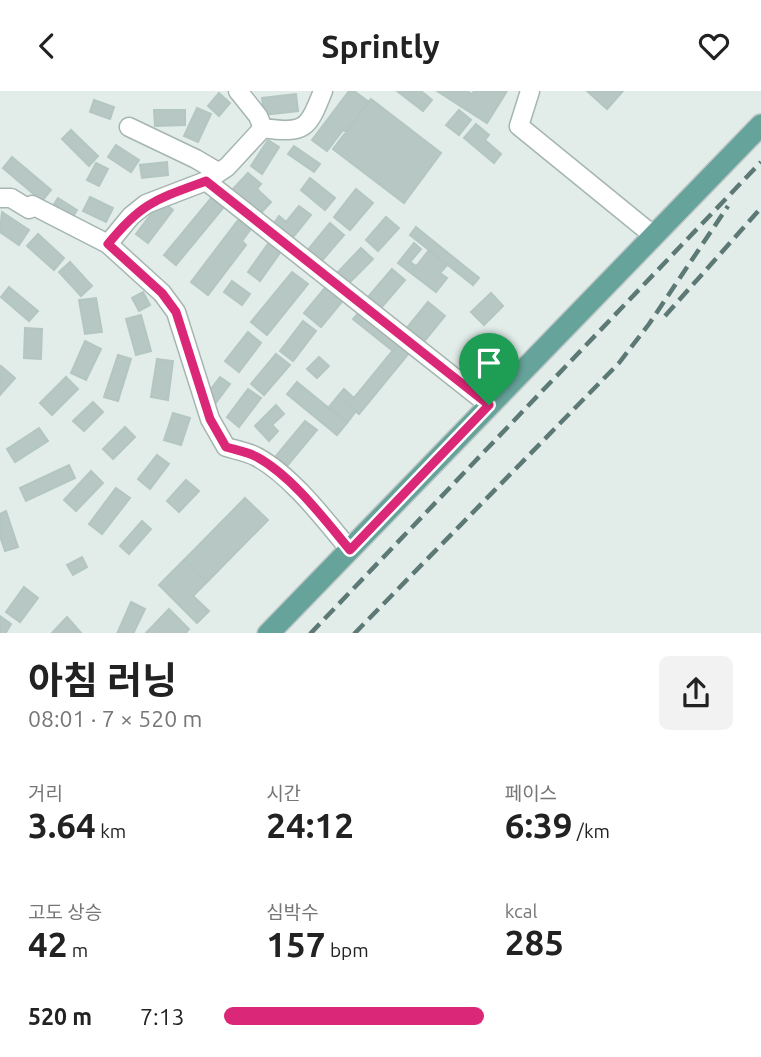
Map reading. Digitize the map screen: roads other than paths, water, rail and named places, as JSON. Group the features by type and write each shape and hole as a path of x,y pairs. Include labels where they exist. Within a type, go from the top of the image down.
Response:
{"main road":[{"path":"268,633 761,125"}],"street":[{"path":"238,91 258,116 263,128"},
{"path":"263,128 292,132 306,126 323,91"},
{"path":"530,91 519,126 654,236"},
{"path":"129,127 196,159 212,177 489,405"},
{"path":"108,244 131,216 146,204 212,177 227,167 263,128"},
{"path":"0,198 11,198 29,209 32,205 108,244 162,293 176,312 210,419 226,447 256,456 276,471 320,514 350,550"}],"railway":[{"path":"311,633 761,162"},
{"path":"355,633 619,363 649,324 728,206"},
{"path":"665,316 761,208"}]}
